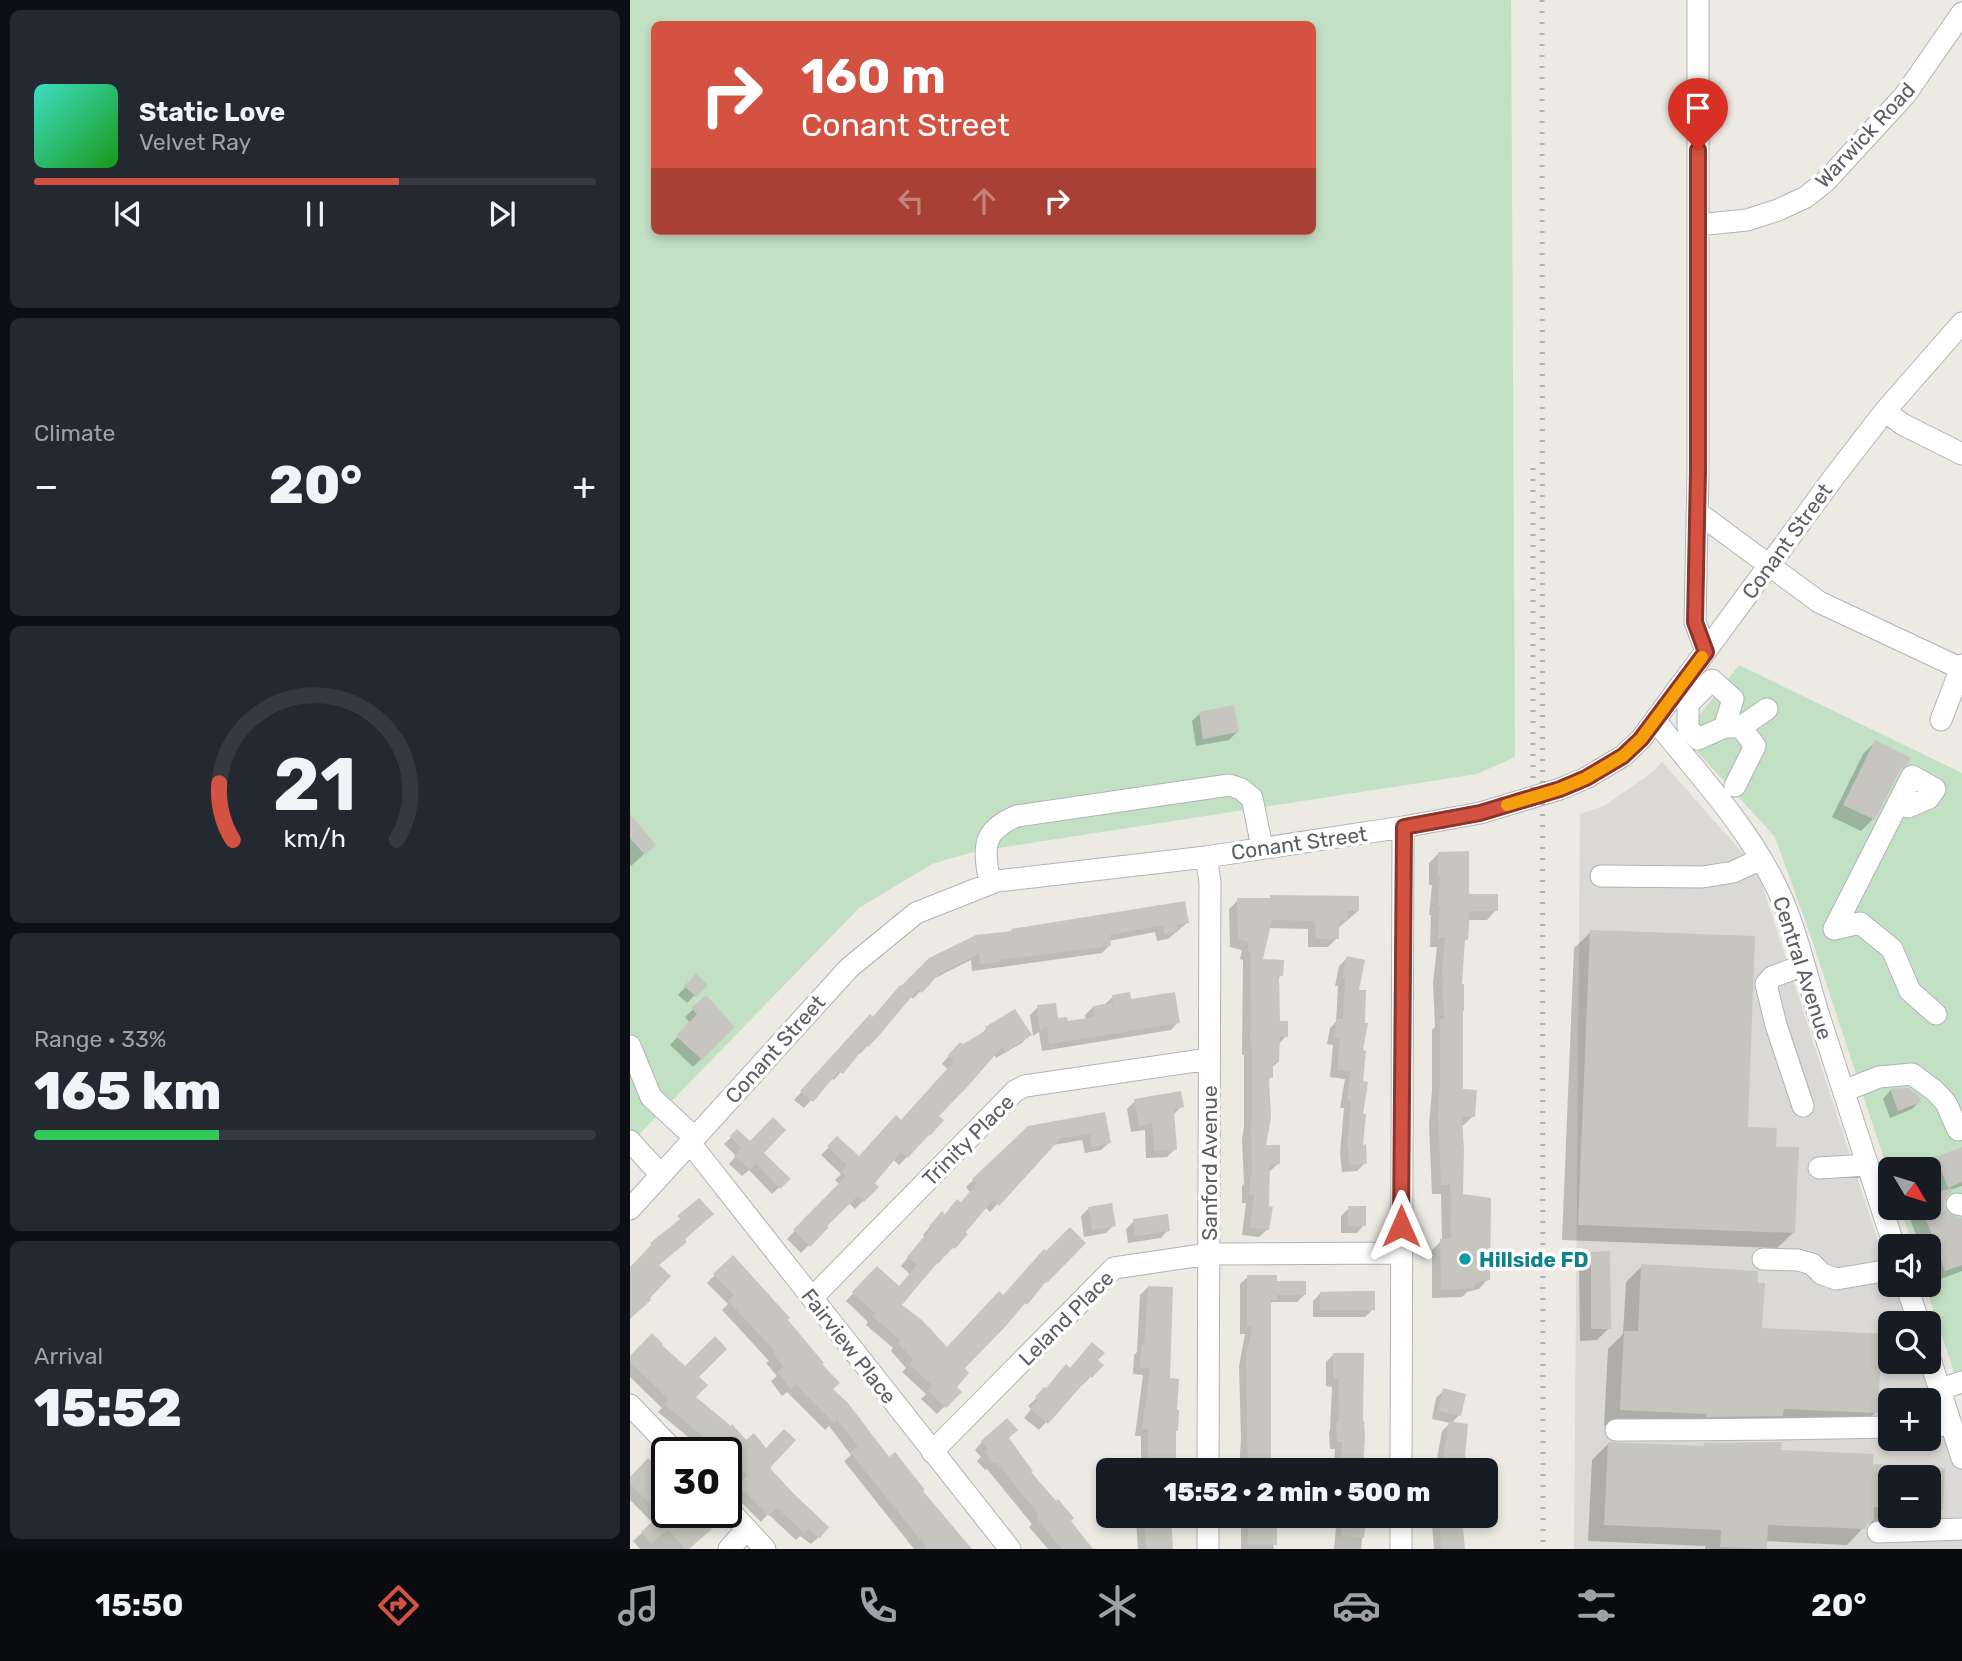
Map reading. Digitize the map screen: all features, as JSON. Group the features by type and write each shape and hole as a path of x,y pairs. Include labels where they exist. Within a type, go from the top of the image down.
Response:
{"street":[{"path":"1698,0 1695,622 1706,652"},
{"name":"Warwick Road","path":"1698,225 1747,220 1779,210 1806,197 1826,181 1905,95 1962,13"},
{"name":"Conant Street","path":"630,1209 849,968 916,913 997,881 1206,857 1480,813 1560,789 1586,778 1623,756 1641,739 1837,472 1885,411 1962,323"},
{"path":"1885,411 1902,424 1962,454"},
{"path":"1697,512 1819,602 1961,668 1941,720"},
{"path":"1735,786 1755,746 1741,727 1767,709"},
{"name":"Central Avenue","path":"1655,720 1731,814 1775,883 1789,916 1890,1234"},
{"path":"1908,807 1929,798 1934,789 1912,776 1834,929 1860,923 1892,949 1910,991 1936,1014"},
{"path":"990,884 985,858 991,832 1003,822 1017,816 1229,785 1241,789 1252,798 1262,847"},
{"path":"1401,1458 1404,827"},
{"name":"Sanford Avenue","path":"1206,857 1210,882 1208,1458"},
{"path":"1601,876 1703,877 1733,872 1761,859"},
{"path":"1802,1106 1766,984 1772,977 1804,965"},
{"name":"Fairview Place","path":"630,1046 652,1097 692,1140 812,1298 1010,1549"},
{"name":"Trinity Place","path":"812,1298 1015,1091 1025,1086 1209,1059"},
{"path":"1844,1091 1879,1077 1912,1074 1946,1103 1958,1130"},
{"path":"630,1141 661,1175"},
{"path":"1819,1168 1867,1165"},
{"name":"Leland Place","path":"932,1452 1114,1268 1209,1254 1401,1253"},
{"path":"1763,1259 1798,1260 1812,1264 1822,1274 1836,1279 1878,1272"},
{"path":"1941,1389 1962,1382"},
{"path":"1941,1392 1958,1443"},
{"path":"630,1405 661,1437"},
{"path":"1616,1430 1878,1427"},
{"path":"1941,1433 1958,1443"},
{"path":"742,1524 765,1549"},
{"path":"1208,1528 1208,1549"},
{"path":"1401,1528 1401,1549"},
{"path":"729,1549 747,1529"},
{"path":"1878,1532 1962,1529"}],"shaded area":[{"path":"1662,762 1757,869 1878,1241 1878,1297 1900,1297 1906,1311 1878,1311 1878,1374 1931,1374 1937,1388 1878,1388 1878,1451 1941,1451 1941,1399 1962,1450 1962,1549 1574,1549 1580,814 1604,806 1650,774"}],"green space":[{"path":"630,0 1511,0 1515,757 1477,774 973,852 932,864 859,908 630,1144"},
{"path":"1739,665 1962,773 1962,1396 1941,1333 1941,1311 1934,1311 1929,1297 1941,1297 1941,1234 1909,1234 1904,1220 1941,1220 1941,1157 1883,1157 1775,837 1683,736"}],"building":[{"path":"1234,705 1239,732 1203,739 1199,712"},
{"path":"1875,740 1911,758 1900,770 1875,820 1843,805"},
{"path":"630,814 656,845 645,855 630,838"},
{"path":"1469,851 1469,894 1498,894 1498,911 1470,911 1462,984 1463,1089 1477,1090 1475,1117 1462,1116 1463,1194 1491,1198 1490,1280 1476,1283 1473,1288 1441,1290 1440,1239 1451,1238 1450,1185 1441,1185 1438,1115 1440,1019 1444,1019 1442,973 1445,938 1438,938 1438,852"},
{"path":"1270,895 1359,896 1359,911 1347,911 1348,921 1339,920 1339,939 1316,939 1315,921 1272,920 1263,959 1284,960 1283,976 1279,976 1280,1021 1288,1021 1288,1037 1280,1037 1279,1062 1273,1062 1273,1078 1269,1078 1271,1117 1266,1145 1280,1145 1280,1164 1270,1164 1269,1206 1273,1207 1269,1230 1250,1227 1254,1195 1249,1195 1252,1175 1251,952 1247,951 1249,942 1238,939 1237,898 1270,898"},
{"path":"1185,901 1189,923 1177,925 1178,932 1164,934 1163,925 1110,935 1111,946 1000,962 980,964 979,954 940,973 922,993 918,989 877,1038 868,1047 866,1045 843,1074 839,1071 813,1102 800,1091 870,1014 873,1017 900,985 929,958 976,935"},
{"path":"1590,930 1755,936 1748,1127 1777,1128 1776,1147 1799,1147 1795,1233 1578,1225"},
{"path":"1347,956 1365,960 1359,990 1366,990 1365,1023 1368,1023 1363,1050 1366,1051 1363,1081 1368,1082 1363,1114 1366,1114 1363,1145 1366,1144 1367,1164 1349,1165 1347,1147 1351,1101 1347,1100 1351,1071 1337,1070 1340,1038 1334,1037 1337,1019 1343,1019 1345,979 1342,978"},
{"path":"696,974 708,985 696,997 684,986"},
{"path":"1130,992 1131,999 1175,992 1180,1023 1049,1044 1047,1026 1040,1030 1037,1005 1056,1003 1058,1018 1067,1017 1068,1021 1094,1017 1093,1006 1113,1003 1112,995"},
{"path":"706,995 735,1027 702,1060 676,1036 697,1014 691,1008"},
{"path":"1015,1009 1032,1035 1005,1052 1002,1047 939,1116 944,1120 930,1136 929,1134 908,1158 901,1152 875,1183 879,1187 864,1202 858,1196 810,1247 793,1230 846,1176 841,1171 847,1165 827,1146 837,1136 859,1156 896,1115 901,1120 954,1061 948,1055 960,1042 963,1044 987,1030 985,1027"},
{"path":"1908,1088 1919,1096 1921,1102 1898,1111 1890,1089"},
{"path":"1181,1091 1184,1107 1174,1109 1177,1150 1154,1151 1152,1123 1139,1126 1134,1099"},
{"path":"1105,1112 1111,1143 1092,1147 1090,1134 1061,1138 999,1206 993,1200 955,1249 953,1247 937,1263 902,1305 922,1320 947,1347 999,1291 1003,1295 1044,1249 1046,1251 1070,1227 1086,1243 965,1368 969,1373 957,1387 962,1392 946,1408 928,1390 932,1385 909,1364 913,1359 897,1342 900,1340 872,1316 875,1313 852,1292 877,1266 899,1286 917,1265 907,1257 931,1228 929,1226 942,1211 945,1214 957,1199 961,1202 977,1183 972,1179 1028,1126"},
{"path":"773,1117 786,1130 764,1153 791,1179 780,1189 756,1163 751,1170 734,1156 741,1148 730,1136 737,1129 750,1141"},
{"path":"1962,1147 1962,1182 1948,1188 1941,1170 1941,1157 1936,1157"},
{"path":"1951,1188 1952,1192 1944,1201 1944,1208 1949,1214 1962,1218 1962,1265 1945,1271 1941,1260 1941,1234 1931,1234 1926,1220 1941,1220 1941,1191"},
{"path":"699,1198 714,1214 685,1239 687,1242 659,1265 671,1276 630,1319 630,1267 650,1243 680,1219 677,1216"},
{"path":"1112,1203 1116,1226 1092,1230 1088,1207"},
{"path":"1348,1206 1366,1206 1366,1226 1348,1226"},
{"path":"1168,1214 1170,1231 1135,1236 1133,1219"},
{"path":"1610,1251 1611,1329 1591,1329 1591,1252"},
{"path":"733,1255 790,1318 788,1320 840,1383 833,1389 848,1403 889,1457 895,1452 925,1490 923,1491 972,1549 928,1549 850,1452 858,1446 837,1420 834,1423 796,1385 791,1389 777,1372 784,1367 773,1354 776,1352 728,1301 734,1295 713,1274"},
{"path":"1641,1264 1758,1271 1758,1283 1765,1283 1762,1328 1878,1334 1878,1413 1784,1409 1783,1416 1706,1417 1706,1414 1620,1410 1624,1331 1638,1331"},
{"path":"1247,1275 1277,1275 1277,1281 1306,1281 1306,1295 1277,1295 1277,1300 1271,1300 1271,1458 1248,1458 1246,1357 1252,1327 1247,1326"},
{"path":"1148,1286 1173,1287 1170,1378 1179,1379 1176,1458 1148,1458 1148,1429 1142,1429 1150,1368 1140,1367 1141,1345 1144,1345"},
{"path":"1375,1291 1375,1310 1320,1310 1320,1292"},
{"path":"652,1333 685,1366 715,1336 727,1349 699,1377 708,1385 696,1397 731,1426 732,1424 746,1440 754,1433 766,1448 784,1429 796,1440 770,1468 829,1527 820,1538 808,1529 804,1533 777,1508 769,1516 742,1489 742,1481 747,1475 742,1469 742,1437 704,1437 664,1404 668,1399 630,1362 630,1356"},
{"path":"1092,1342 1105,1353 1098,1360 1104,1365 1092,1378 1090,1376 1048,1424 1030,1409 1038,1400 1035,1397 1066,1364 1070,1368"},
{"path":"1333,1353 1364,1353 1364,1458 1341,1458 1342,1442 1337,1442 1336,1422 1339,1379 1333,1379"},
{"path":"1443,1388 1466,1394 1461,1416 1438,1411"},
{"path":"1007,1418 1018,1430 1009,1438 1033,1471 1031,1472 1074,1518 1071,1521 1093,1549 1062,1549 1036,1518 1039,1515 996,1462 994,1464 984,1452 988,1449 981,1441"},
{"path":"1449,1421 1468,1424 1465,1458 1443,1458"},
{"path":"1608,1442 1704,1446 1704,1443 1782,1442 1781,1450 1874,1454 1873,1464 1890,1465 1878,1465 1878,1507 1874,1507 1874,1520 1866,1529 1768,1525 1767,1549 1720,1547 1721,1530 1604,1525"},
{"path":"648,1458 651,1461 651,1504 630,1484 630,1477"},
{"path":"1941,1468 1945,1468 1941,1510"},
{"path":"651,1523 651,1528 712,1529 689,1549 685,1549 668,1529 651,1544 641,1532"},
{"path":"1145,1528 1172,1528 1173,1549 1146,1549"},
{"path":"1248,1528 1277,1528 1277,1545 1248,1545"},
{"path":"1342,1528 1365,1528 1364,1538 1341,1535"},
{"path":"1440,1528 1463,1528 1465,1549 1441,1549"}],"railway":[{"path":"1542,0 1543,1549"},
{"path":"1533,468 1533,800"}],"slow traffic":[{"path":"1507,805 1560,789 1586,778 1623,756 1641,739 1702,657"}],"place":[{"name":"Hillside FD","path":"1465,1259"}],"route":[{"path":"1401,1226 1404,827 1480,813 1560,789 1586,778 1623,756 1641,739 1706,652 1695,622 1698,150"}]}
